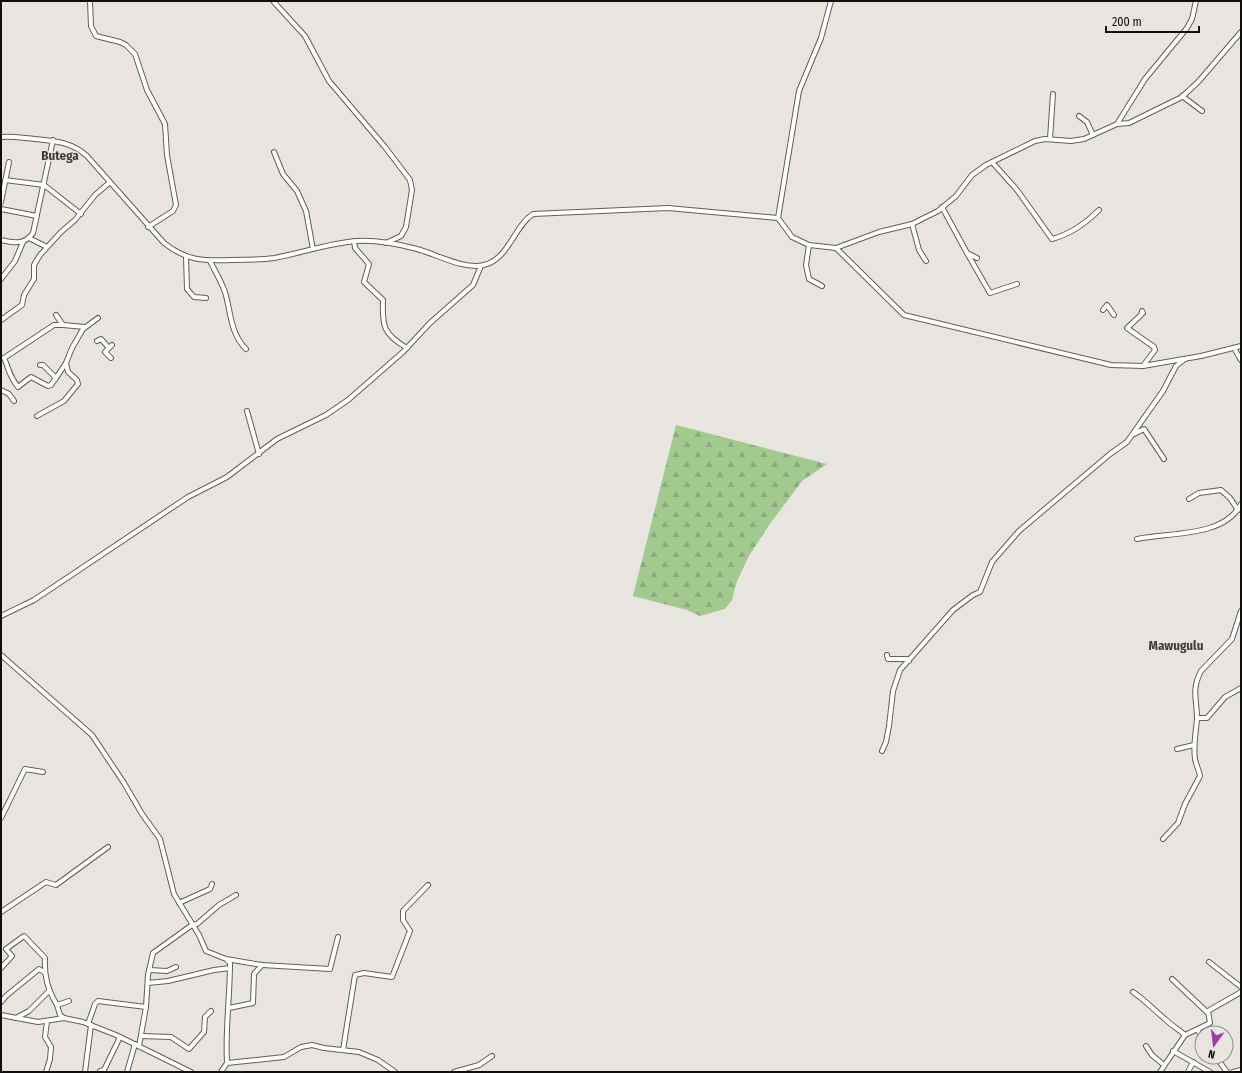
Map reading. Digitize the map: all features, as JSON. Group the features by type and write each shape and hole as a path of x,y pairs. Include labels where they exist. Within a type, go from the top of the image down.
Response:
{"street":[{"path":"90,1 91,26 96,36 120,42 131,49 137,58 147,90 165,124 166,155 176,205 173,211 148,226"},
{"path":"273,1 305,36 335,89 385,147 410,180 412,190 406,227 401,236 386,243"},
{"path":"831,1 821,38 799,91 778,218 792,237 809,245 836,248 879,232 912,224 942,207 956,196 972,175 992,162 1035,141 1050,139 1071,142 1093,135 1117,124 1129,122 1182,96 1199,81 1241,32"},
{"path":"1117,124 1144,79 1187,28 1194,14 1196,1"},
{"path":"1050,139 1053,94"},
{"path":"1182,96 1202,111"},
{"path":"1079,116 1087,122 1093,135"},
{"path":"1,137 21,136 53,140 66,143 82,151 164,243 186,257 210,261 273,258 313,248 354,241 386,243 417,249 463,264 481,266 490,263 497,258 512,241 527,218 539,212 668,208 778,218"},
{"path":"1,240 16,243 23,242 33,233 53,140"},
{"path":"274,152 282,174 296,191 306,210 313,248"},
{"path":"1,202 9,162"},
{"path":"992,162 1017,190 1052,239 1074,230 1087,222 1099,210"},
{"path":"5,180 44,186 81,214"},
{"path":"1,320 22,305 24,295 34,280 36,260 47,247 81,214 95,196 109,183"},
{"path":"942,207 990,293 1017,284"},
{"path":"1,209 37,216"},
{"path":"912,224 919,250 926,261"},
{"path":"29,238 47,247"},
{"path":"354,241 355,248 369,264 364,282 383,300 382,317 384,328 396,341 407,348"},
{"path":"1,279 15,261 23,242"},
{"path":"809,245 806,265 809,279 822,286"},
{"path":"836,248 904,315 1111,365 1143,366 1201,356 1241,346"},
{"path":"967,253 976,258"},
{"path":"186,257 187,289 194,297 206,298"},
{"path":"210,261 225,293 238,342 246,349"},
{"path":"1,616 34,600 188,497 227,477 277,440 326,415 348,400 407,348 430,323 473,285 481,266"},
{"path":"1103,310 1107,305 1114,316"},
{"path":"1143,313 1142,311 1141,315 1127,328 1154,346 1155,350 1143,366"},
{"path":"56,315 63,325"},
{"path":"85,327 54,325 4,358 8,365 8,372 18,387 31,377 48,386 51,385 66,363 72,348 85,327 98,318"},
{"path":"97,341 101,339 110,346 106,354 111,358"},
{"path":"1234,348 1241,360"},
{"path":"1127,442 1163,391 1176,366 1186,358"},
{"path":"37,416 61,403 78,384 78,381 68,372 66,363"},
{"path":"40,365 43,365 56,378"},
{"path":"1,390 9,394 14,401"},
{"path":"247,411 259,454"},
{"path":"882,751 886,742 889,726 893,690 900,670 953,610 973,595 980,592 992,562 1019,531 1110,454 1127,442 1137,432 1144,429 1164,459"},
{"path":"1189,498 1199,493 1221,490 1230,498 1238,510"},
{"path":"1137,539 1197,532 1220,522 1238,510 1241,504"},
{"path":"1162,839 1178,823 1185,804 1200,776 1195,759 1194,745 1197,718 1194,700 1195,686 1198,677 1201,671 1232,639 1241,611"},
{"path":"1,655 92,735 124,783 142,814 160,839 172,886 179,903 206,951 226,960 262,965 330,969 338,937"},
{"path":"887,655 888,659 907,659 909,661"},
{"path":"1197,718 1207,718 1225,697 1241,688"},
{"path":"1177,749 1194,745"},
{"path":"1,818 25,769 43,772"},
{"path":"1,912 46,882 56,885 108,847"},
{"path":"179,903 210,889 212,884"},
{"path":"343,1050 355,975 364,973 392,977 410,931 404,920 403,911 428,885"},
{"path":"127,1072 141,1036 146,1007 149,970 153,953 192,925 197,924 219,905 236,895"},
{"path":"1,968 12,956 6,949 24,936 45,958 44,972 48,991 57,1005 60,1015 64,1018"},
{"path":"221,1072 227,1063 226,1034 229,1008 230,963 226,960"},
{"path":"1209,962 1241,987"},
{"path":"229,1008 253,1003 254,974 262,965"},
{"path":"149,970 167,971 176,967"},
{"path":"148,983 168,981 214,970 230,968"},
{"path":"1,1002 38,969 44,972"},
{"path":"1172,979 1208,1013 1210,1023 1207,1025"},
{"path":"16,1018 29,1011 48,991"},
{"path":"1133,992 1144,999 1166,1020 1175,1025 1185,1035"},
{"path":"1208,1013 1241,992"},
{"path":"57,1005 69,1001"},
{"path":"85,1072 89,1024 95,1004 98,1001 146,1007"},
{"path":"141,1036 171,1037 189,1049 204,1032 206,1017 211,1011"},
{"path":"1,1015 38,1022 64,1018 89,1024 137,1045 190,1072"},
{"path":"46,1072 50,1059 51,1047 45,1037 47,1021"},
{"path":"1160,1072 1185,1035 1194,1032"},
{"path":"100,1072 104,1070 120,1037"},
{"path":"227,1063 284,1057 307,1045 365,1054 378,1060 395,1072"},
{"path":"1146,1046 1152,1055 1164,1065"},
{"path":"1173,1051 1210,1072"},
{"path":"454,1072 479,1065 492,1056"},
{"path":"1188,1072 1193,1062"},
{"path":"1233,1072 1241,1070"}],"green space":[{"path":"676,425 827,464 802,481 767,528 749,556 737,581 732,600 725,609 700,616 687,610 633,596"}],"district":[{"name":"Butega","path":"60,155"},
{"name":"Mawugulu","path":"1176,645"}]}
